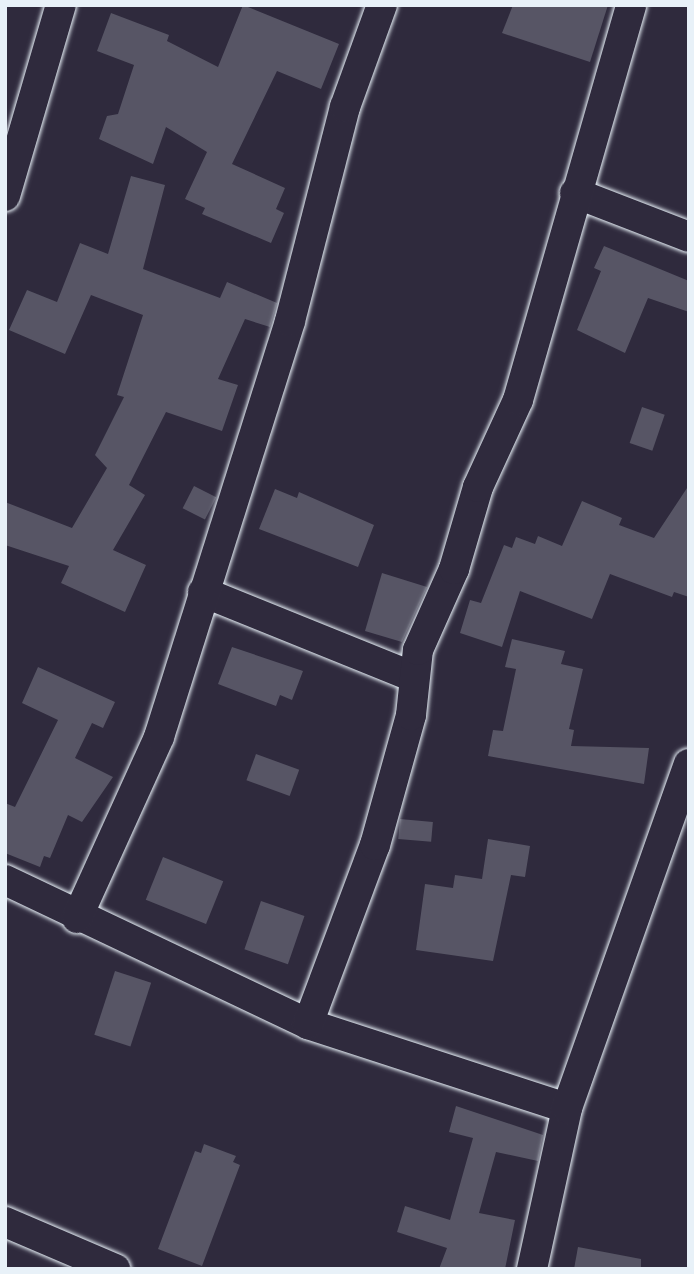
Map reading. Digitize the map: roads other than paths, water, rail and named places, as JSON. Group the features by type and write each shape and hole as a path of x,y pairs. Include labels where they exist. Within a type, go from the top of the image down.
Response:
{"street":[{"path":"5,196 61,5"},
{"path":"77,918 159,737 290,321 345,107 382,5"},
{"path":"308,1024 375,845 411,715 418,650 454,569 478,487 518,400 575,193 631,5"},
{"path":"575,193 689,237"},
{"path":"203,592 413,677"},
{"path":"533,1269 567,1108 689,764"},
{"path":"5,880 77,918 308,1024 567,1108"},
{"path":"5,1222 115,1269"}]}
